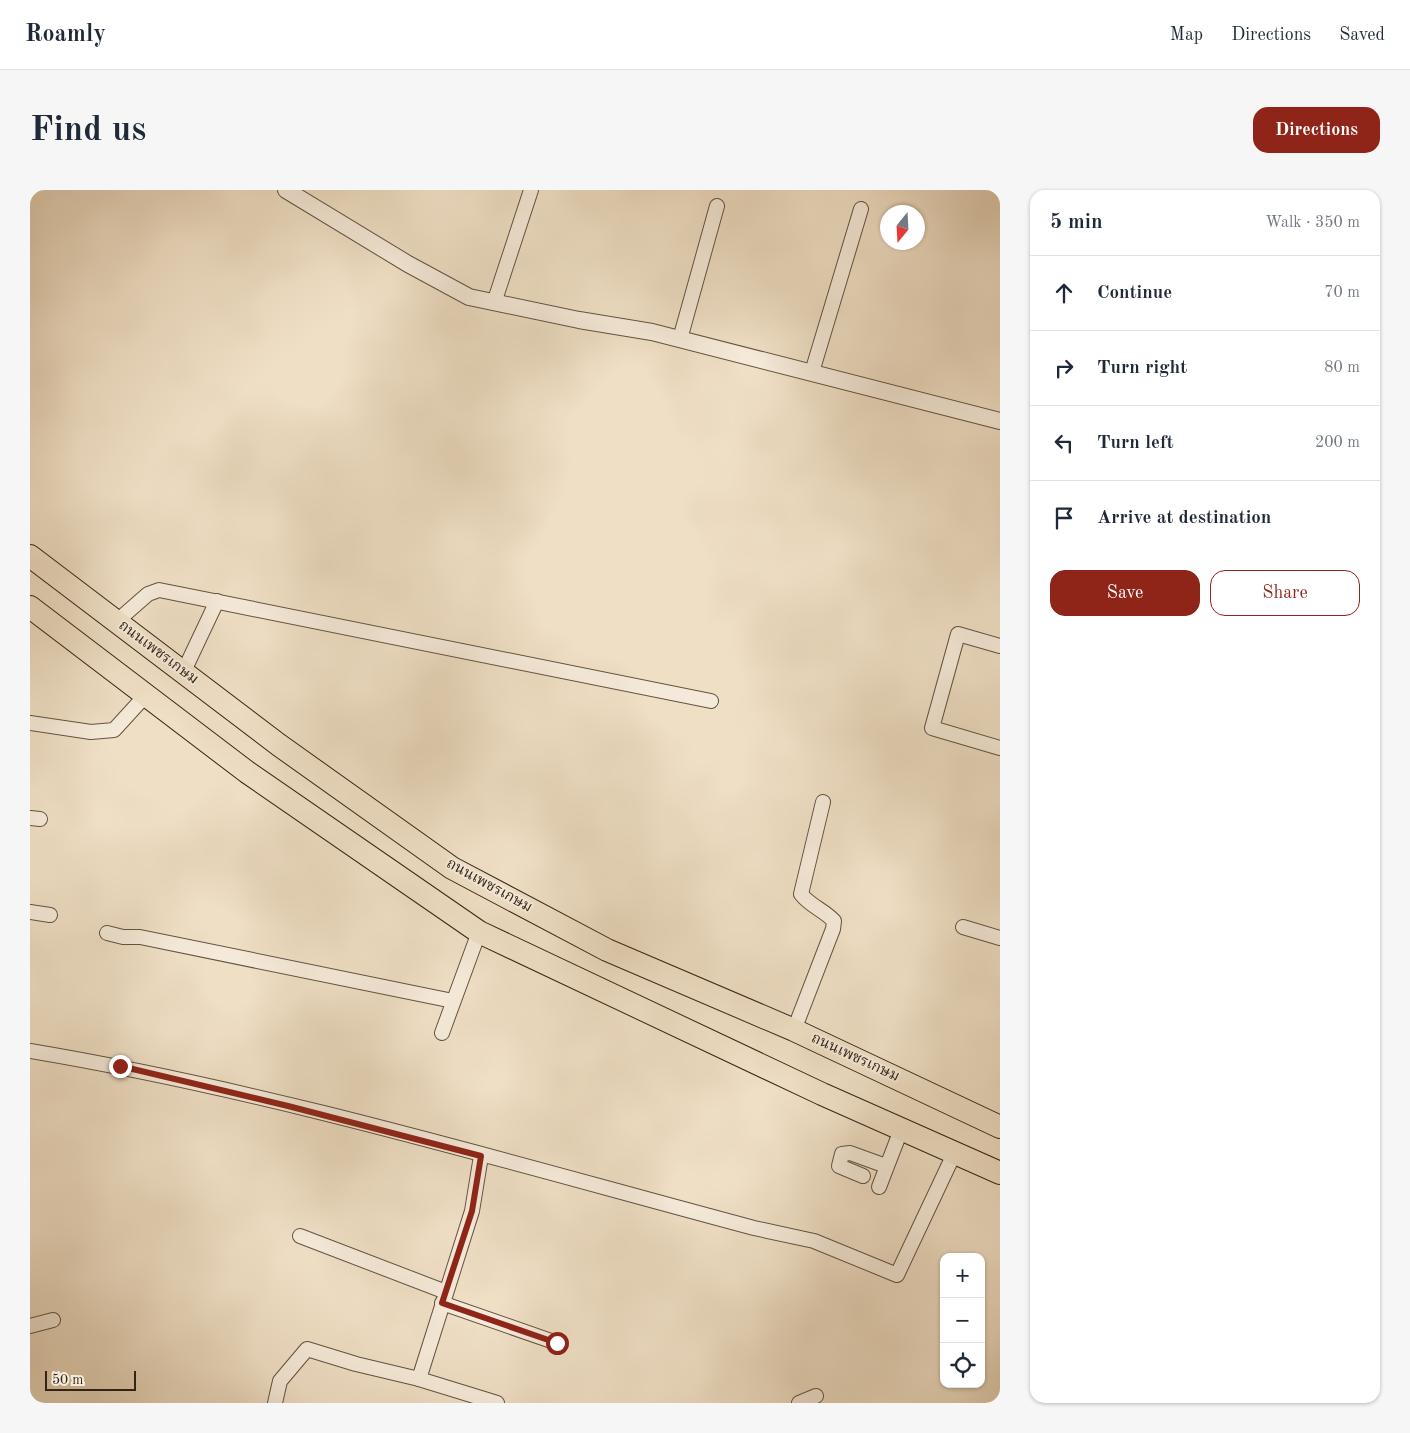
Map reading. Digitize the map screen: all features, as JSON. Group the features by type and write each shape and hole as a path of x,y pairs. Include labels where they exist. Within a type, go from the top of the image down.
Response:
{"highway":[{"path":"30,539 62,566 69,586"},
{"name":"ถนนเพชรเกษม","path":"30,556 279,745 452,868 606,950 794,1030 1000,1127"},
{"path":"30,607 247,772 479,932 588,985 1000,1174"},
{"path":"30,622 51,636 71,640"}],"street":[{"path":"286,190 469,297 680,339 1000,421"},
{"path":"494,303 530,190"},
{"path":"680,339 717,206"},
{"path":"812,372 861,209"},
{"path":"116,622 148,594 159,590 711,701"},
{"path":"183,673 217,601"},
{"path":"1000,646 958,634 932,728 1000,748"},
{"path":"30,723 91,732 114,730 146,696"},
{"path":"794,1030 833,930 834,921 806,901 801,894 823,802"},
{"path":"30,912 50,915"},
{"path":"963,926 1000,938"},
{"path":"442,1033 479,932"},
{"path":"107,933 123,937 140,937 453,1001"},
{"path":"30,1050 120,1066 307,1110 754,1228 814,1242 897,1275 954,1154"},
{"path":"879,1187 901,1130"},
{"path":"863,1176 839,1166 842,1154 850,1153 886,1166"},
{"path":"419,1379 472,1211 481,1156"},
{"path":"300,1236 557,1343"},
{"path":"30,1326 53,1320"},
{"path":"275,1403 280,1381 308,1349 498,1403"},
{"path":"799,1403 816,1396"}],"route":[{"path":"120,1066 385,1130 481,1156 472,1211 442,1303 557,1343"}]}
